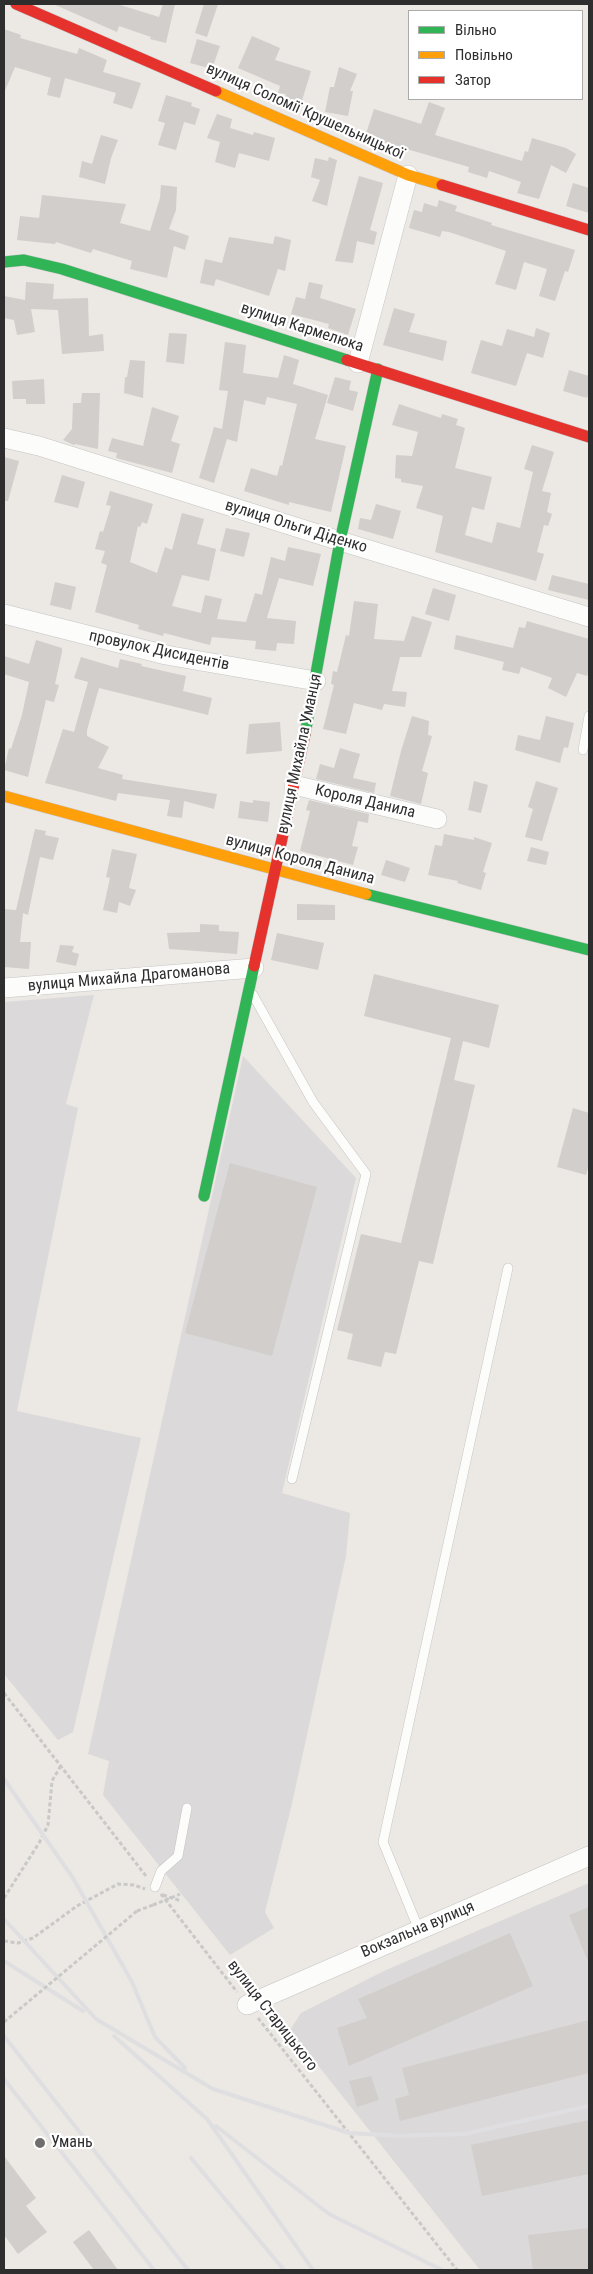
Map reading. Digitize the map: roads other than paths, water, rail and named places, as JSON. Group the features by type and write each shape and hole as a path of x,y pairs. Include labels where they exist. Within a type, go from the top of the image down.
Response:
{"street":[{"name":"вулиця Соломії Крушельницької","path":"16,4 408,175 589,230"},
{"path":"358,363 408,175"},
{"name":"вулиця Кармелюка","path":"4,262 24,260 62,269 589,437"},
{"name":"вулиця Михайла Уманця","path":"204,1196 316,681 340,541 378,369"},
{"name":"вулиця Ольги Діденко","path":"4,438 39,446 589,617"},
{"name":"провулок Дисидентів","path":"4,614 166,655 316,681"},
{"name":"Короля Данила","path":"294,785 437,819"},
{"name":"вулиця Короля Данила","path":"4,796 276,871 589,950"},
{"name":"вулиця Михайла Драгоманова","path":"4,988 254,968"},
{"name":"Вокзальна вулиця","path":"247,2005 589,1856"}],"lane":[{"path":"583,750 589,716"},
{"path":"250,988 313,1102 366,1174 292,1479"},
{"path":"419,1930 383,1842 508,1268"},
{"path":"158,1890 160,1872 178,1856 187,1808"}],"railway":[{"path":"4,1779 73,1878 132,1982 155,2037 185,2068"},
{"path":"4,1919 96,2019 213,2089 349,2133 399,2136 464,2134 589,2106"},
{"path":"4,1961 83,2011"},
{"path":"4,2036 188,2270"},
{"path":"114,2036 207,2119 313,2270"},
{"path":"4,2079 154,2270"},
{"path":"216,2126 329,2214 442,2270"},
{"path":"191,2158 284,2270"}],"place":[{"name":"Умань","path":"40,2143"}]}
